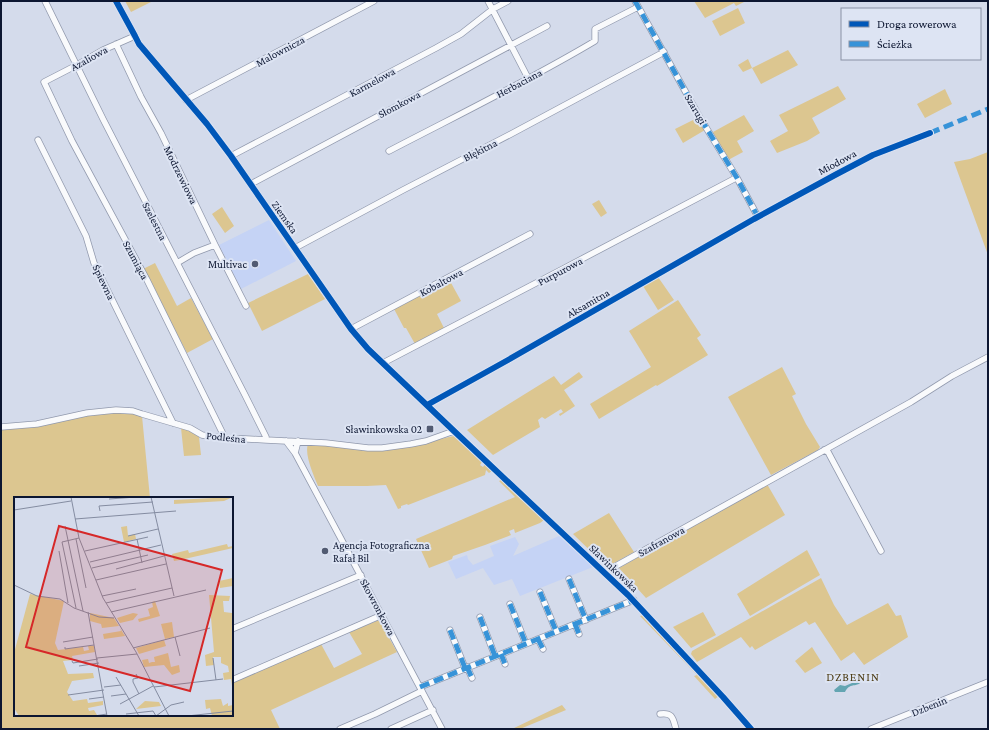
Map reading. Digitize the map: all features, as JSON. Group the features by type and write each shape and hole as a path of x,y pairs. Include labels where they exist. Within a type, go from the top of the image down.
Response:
{"street":[{"name":"Szelestna","path":"45,1 103,119 266,437 266,440"},
{"name":"Ziemska","path":"116,1 135,36 231,156 351,329 368,349 454,431"},
{"name":"Malownicza","path":"186,100 374,1"},
{"path":"488,1 528,78"},
{"name":"Karmelowa","path":"231,156 461,34 493,9 508,1"},
{"name":"Szarugi","path":"635,1 699,116 737,178 758,217"},
{"name":"Herbaciana","path":"389,151 576,52 595,41 595,29 638,7"},
{"name":"Słomkowa","path":"251,184 547,26"},
{"name":"Azaliowa","path":"44,82 103,50 135,36"},
{"name":"Modrzewiowa","path":"116,44 141,98 161,133 246,306"},
{"name":"Błękitna","path":"295,248 664,52"},
{"name":"Szumiąca","path":"44,82 72,142 147,280 225,438"},
{"name":"Miodowa","path":"758,217 873,155 930,133"},
{"name":"Śpiewna","path":"38,140 86,236 94,263 173,423"},
{"name":"Purpurowa","path":"383,363 737,178"},
{"name":"Aksamitna","path":"427,405 758,217"},
{"name":"Kobaltowa","path":"351,329 530,234"},
{"path":"176,263 194,253 215,245"},
{"name":"Szafranowa","path":"605,572 911,402 913,399 952,376 988,357"},
{"name":"Podleśna","path":"1,427 37,424 88,413 116,410 133,412 173,423 190,428 202,435 212,437 298,442 326,442 368,448 402,446 426,441 454,431"},
{"name":"Sławinkowska","path":"454,431 634,600 751,729"},
{"name":"Skowronkowa","path":"286,441 295,453 442,729"},
{"path":"295,453 298,442"},
{"path":"824,450 828,452 881,551"},
{"path":"233,629 361,575"},
{"path":"569,580 586,620"},
{"path":"540,592 556,632"},
{"path":"340,729 371,716 421,689 466,668 634,600"},
{"path":"510,604 526,644"},
{"path":"233,680 382,615"},
{"path":"480,617 507,664"},
{"path":"577,623 581,634"},
{"path":"450,630 466,668 472,678"},
{"path":"540,638 544,648"},
{"name":"Dzbenin","path":"871,729 988,682"},
{"path":"391,729 433,710"},
{"path":"660,714 670,714 676,729"}],"shaded area":[{"path":"125,1 150,1 151,2 131,12"},
{"path":"694,1 746,1 736,6 734,3 705,18"},
{"path":"738,8 745,23 720,36 712,21"},
{"path":"788,50 798,65 761,84 752,68"},
{"path":"748,59 752,68 743,72 738,65"},
{"path":"838,86 846,99 812,118 820,133 807,141 777,153 770,141 788,131 779,115"},
{"path":"945,89 952,104 925,118 917,104"},
{"path":"744,115 754,131 737,141 743,152 728,159 713,132"},
{"path":"695,119 700,120 705,130 683,143 675,129"},
{"path":"988,152 988,255 954,162 970,159"},
{"path":"599,200 607,213 601,217 592,204"},
{"path":"222,207 234,226 225,233 212,214"},
{"path":"269,220 296,261 241,289 219,245"},
{"path":"155,263 177,306 191,298 213,339 187,353 143,269"},
{"path":"308,274 325,299 262,331 248,303"},
{"path":"658,277 674,300 658,310 643,286"},
{"path":"450,281 461,301 437,314 444,328 415,344 406,328 404,328 393,307 435,285 437,288"},
{"path":"678,300 701,335 697,338 708,355 599,419 590,404 651,367 629,331"},
{"path":"782,367 796,394 792,396 806,424 820,447 818,450 771,475 728,397"},
{"path":"579,372 583,377 564,390 575,406 560,416 559,414 563,412 561,409 545,419 542,417 538,420 540,427 493,455 467,430 554,376 561,385"},
{"path":"103,412 142,416 150,497 14,497 14,716 233,716 233,681 321,644 334,668 362,654 349,632 379,620 397,652 271,710 280,729 1,729 1,430"},
{"path":"181,428 195,433 199,437 201,455 184,456"},
{"path":"454,436 482,462 480,465 483,467 485,464 492,471 489,473 486,470 485,475 408,505 401,506 401,508 398,509 386,485 318,486 307,453 308,444 368,451 383,451 413,446"},
{"path":"503,479 544,520 515,533 514,529 509,531 511,535 453,556 452,559 429,568 416,539 515,497 499,481"},
{"path":"767,484 785,515 646,598 619,568"},
{"path":"609,513 634,552 607,567 573,534"},
{"path":"559,536 593,567 520,596 512,579 494,585 483,568 456,579 448,562 467,555 468,559 473,565 494,556 490,546 515,537 519,544 513,556"},
{"path":"807,550 820,575 750,616 737,594"},
{"path":"821,578 834,605 847,625 888,603 896,616 901,615 908,637 864,665 854,652 841,661 815,622 809,625 806,621 755,650 752,646 750,648 741,637 697,662 691,654 692,651"},
{"path":"703,612 716,635 691,648 673,627"},
{"path":"644,615 719,696 715,699 694,676 697,675 640,616"},
{"path":"812,647 822,663 805,673 795,661"},
{"path":"857,677 862,679 859,684 849,687 845,692 835,692 834,690 840,685 845,686 856,683 858,681"},
{"path":"562,705 566,710 520,729 512,729"}],"marked path":[{"path":"635,1 699,116 737,178 758,217 756,218"},
{"path":"930,133 988,109"},
{"path":"569,579 586,620"},
{"path":"540,592 556,631"},
{"path":"420,687 634,600"},
{"path":"510,604 526,644"},
{"path":"480,617 495,656"},
{"path":"575,624 579,634"},
{"path":"450,630 465,668"},
{"path":"538,639 543,649"},
{"path":"501,654 505,664"},
{"path":"467,667 472,678"}],"cycle path":[{"path":"116,1 139,44 207,124 231,156 351,329 368,349 628,595 751,729"},
{"path":"427,405 754,219 835,175 873,155 930,133"}],"place":[{"name":"Multivac","path":"255,264"},
{"name":"Sławinkowska 02","path":"430,429"},
{"name":"Agencja Fotograficzna Rafał Bil","path":"325,551"}],"district":[{"name":"DZBENIN","path":"853,677"}]}
